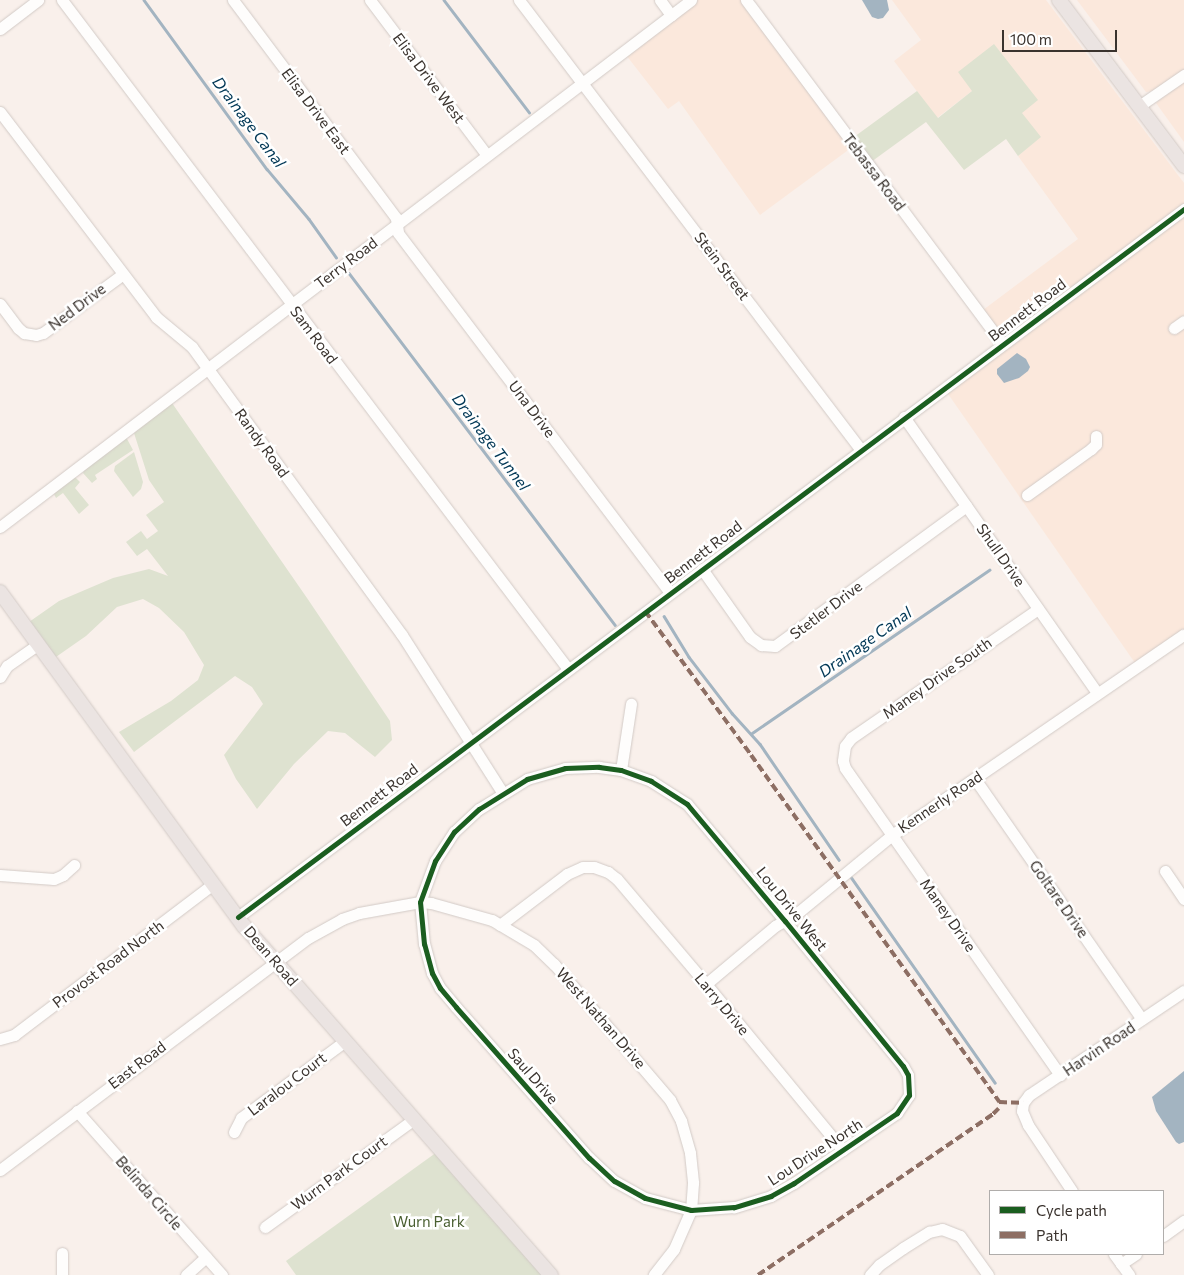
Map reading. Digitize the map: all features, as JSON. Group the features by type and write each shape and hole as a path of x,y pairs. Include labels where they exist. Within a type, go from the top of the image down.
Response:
{"main road":[{"path":"1059,0 1184,166"},
{"name":"Dean Road","path":"0,592 238,917 275,962 551,1275"}],"street":[{"path":"0,29 38,0"},
{"name":"Sam Road","path":"62,0 568,669"},
{"name":"Elisa Drive East","path":"232,0 396,218 397,224"},
{"name":"Elisa Drive West","path":"370,0 487,155"},
{"name":"Stein Street","path":"519,0 861,450"},
{"path":"660,0 671,15"},
{"name":"Terry Road","path":"0,527 692,0"},
{"name":"Tebassa Road","path":"746,0 1002,343"},
{"path":"1139,106 1184,75"},
{"name":"Randy Road","path":"0,112 156,318 187,342 208,368 397,628 502,792"},
{"name":"Bennett Road","path":"238,917 1002,343 1184,209"},
{"name":"Una Drive","path":"397,224 398,233 670,592"},
{"name":"Ned Drive","path":"0,304 18,328 30,340 43,333 123,274"},
{"path":"1174,328 1184,320"},
{"name":"Shull Drive","path":"904,417 1097,693"},
{"path":"1027,495 1096,444 1096,436"},
{"name":"Stetler Drive","path":"702,568 750,637 761,645 775,646 966,506"},
{"name":"Maney Drive South","path":"842,753 851,738 1038,609"},
{"name":"Kennerly Road","path":"706,984 775,926 786,921 892,835 1184,634"},
{"path":"0,677 7,666 38,644"},
{"path":"621,770 631,704"},
{"name":"Maney Drive","path":"842,753 845,768 1060,1075"},
{"name":"Lou Drive West","path":"420,902 435,861 454,832 479,809 502,792 527,779 565,768 599,767 621,770 664,787 688,804 786,921 903,1066 909,1080 908,1095"},
{"name":"Goltare Drive","path":"975,779 1142,1019"},
{"path":"0,875 54,879 63,875 74,865"},
{"name":"Larry Drive","path":"500,925 567,874 578,868 594,867 608,872 617,879 706,984 843,1150"},
{"path":"1165,871 1184,899"},
{"name":"Provost Road North","path":"0,1039 14,1035 213,884"},
{"name":"West Nathan Drive","path":"420,902 446,906 500,925 534,945 554,964 670,1100 681,1121 690,1153 693,1183 691,1210 674,1249 654,1275"},
{"name":"East Road","path":"0,1170 308,938 342,919 381,908 420,902"},
{"name":"Saul Drive","path":"420,902 420,917 427,959 440,988 570,1137 595,1165 614,1181 654,1201 691,1210"},
{"name":"Harvin Road","path":"1071,1190 1028,1125 1022,1111 1023,1103 1028,1095 1184,991"},
{"name":"Laralou Court","path":"234,1132 241,1118 345,1041"},
{"name":"Lou Drive North","path":"691,1210 734,1207 771,1196 897,1113 908,1095"},
{"name":"Belinda Circle","path":"77,1111 222,1275"},
{"name":"Wurn Park Court","path":"265,1227 414,1119"},
{"path":"1164,1235 1184,1221"},
{"path":"870,1275 880,1264 903,1248 935,1230 950,1230 965,1242 988,1275"},
{"path":"62,1253 62,1275"},
{"path":"1115,1255 1129,1275"},
{"path":"1122,1264 1135,1255"},
{"path":"186,1275 206,1257"}],"shaded area":[{"path":"698,0 742,0 851,148 760,215 679,101 668,109 626,55"},
{"path":"892,0 1046,0 1184,183 1184,204 1004,337 983,310 1078,239 1018,156 1040,137 972,91 937,118 894,61 921,40"},
{"path":"1077,0 1184,0 1184,72 1152,91 1146,92"},
{"path":"1184,80 1184,142 1156,103"},
{"path":"1184,214 1184,630 1135,663 946,391"}],"green space":[{"path":"994,44 1038,100 1022,113 1041,137 1018,156 1006,139 964,170 926,122 871,162 854,137 917,91 938,118 972,91 958,72"},
{"path":"172,403 390,721 392,740 375,757 345,733 328,731 294,764 257,809 236,779 224,755 263,704 252,687 235,676 134,752 119,732 171,701 198,680 204,665 184,632 159,608 143,599 117,607 86,636 53,659 29,622 59,601 113,578 149,569 168,576 147,549 137,556 126,542 141,531 147,539 158,531 146,515 164,502 149,480 134,433"},
{"path":"126,437 133,450 95,475 97,479 92,483 83,473 85,468"},
{"path":"134,452 143,482 141,489 133,497 114,471 115,466"},
{"path":"74,476 80,482 75,488 89,505 79,514 63,493 56,498 54,494 57,488"},
{"name":"Wurn Park","path":"437,1152 546,1275 296,1275 286,1261"}],"water":[{"path":"862,0 887,0 889,10 883,18 872,17"},
{"path":"1017,353 1026,359 1030,367 1019,378 1004,383 997,374 997,369"},
{"path":"1184,1071 1184,1142 1179,1144 1156,1111 1152,1097"}],"waterway":[{"name":"Drainage Canal","path":"144,0 267,169 309,219 336,257"},
{"path":"444,0 529,112"},
{"name":"Drainage Tunnel","path":"349,273 615,625"},
{"name":"Drainage Canal","path":"752,733 989,570"},
{"name":"Drainage Canal","path":"664,616 689,657 732,713 760,744 839,860"},
{"name":"Drainage Canal","path":"851,877 995,1083"}],"marked path":[{"path":"645,611 751,755 999,1102 1023,1103"},
{"path":"758,1275 993,1114 999,1108"}],"cycle path":[{"path":"238,917 1184,209"},
{"path":"599,767 621,770 651,781 687,804 785,921 903,1066 908,1075 909,1095 897,1113 794,1183 771,1196 734,1207 691,1210 645,1198 614,1181 589,1158 456,1007 440,988 432,973 424,944 420,902 435,861 454,832 479,809 527,779 565,768 599,767"}]}
